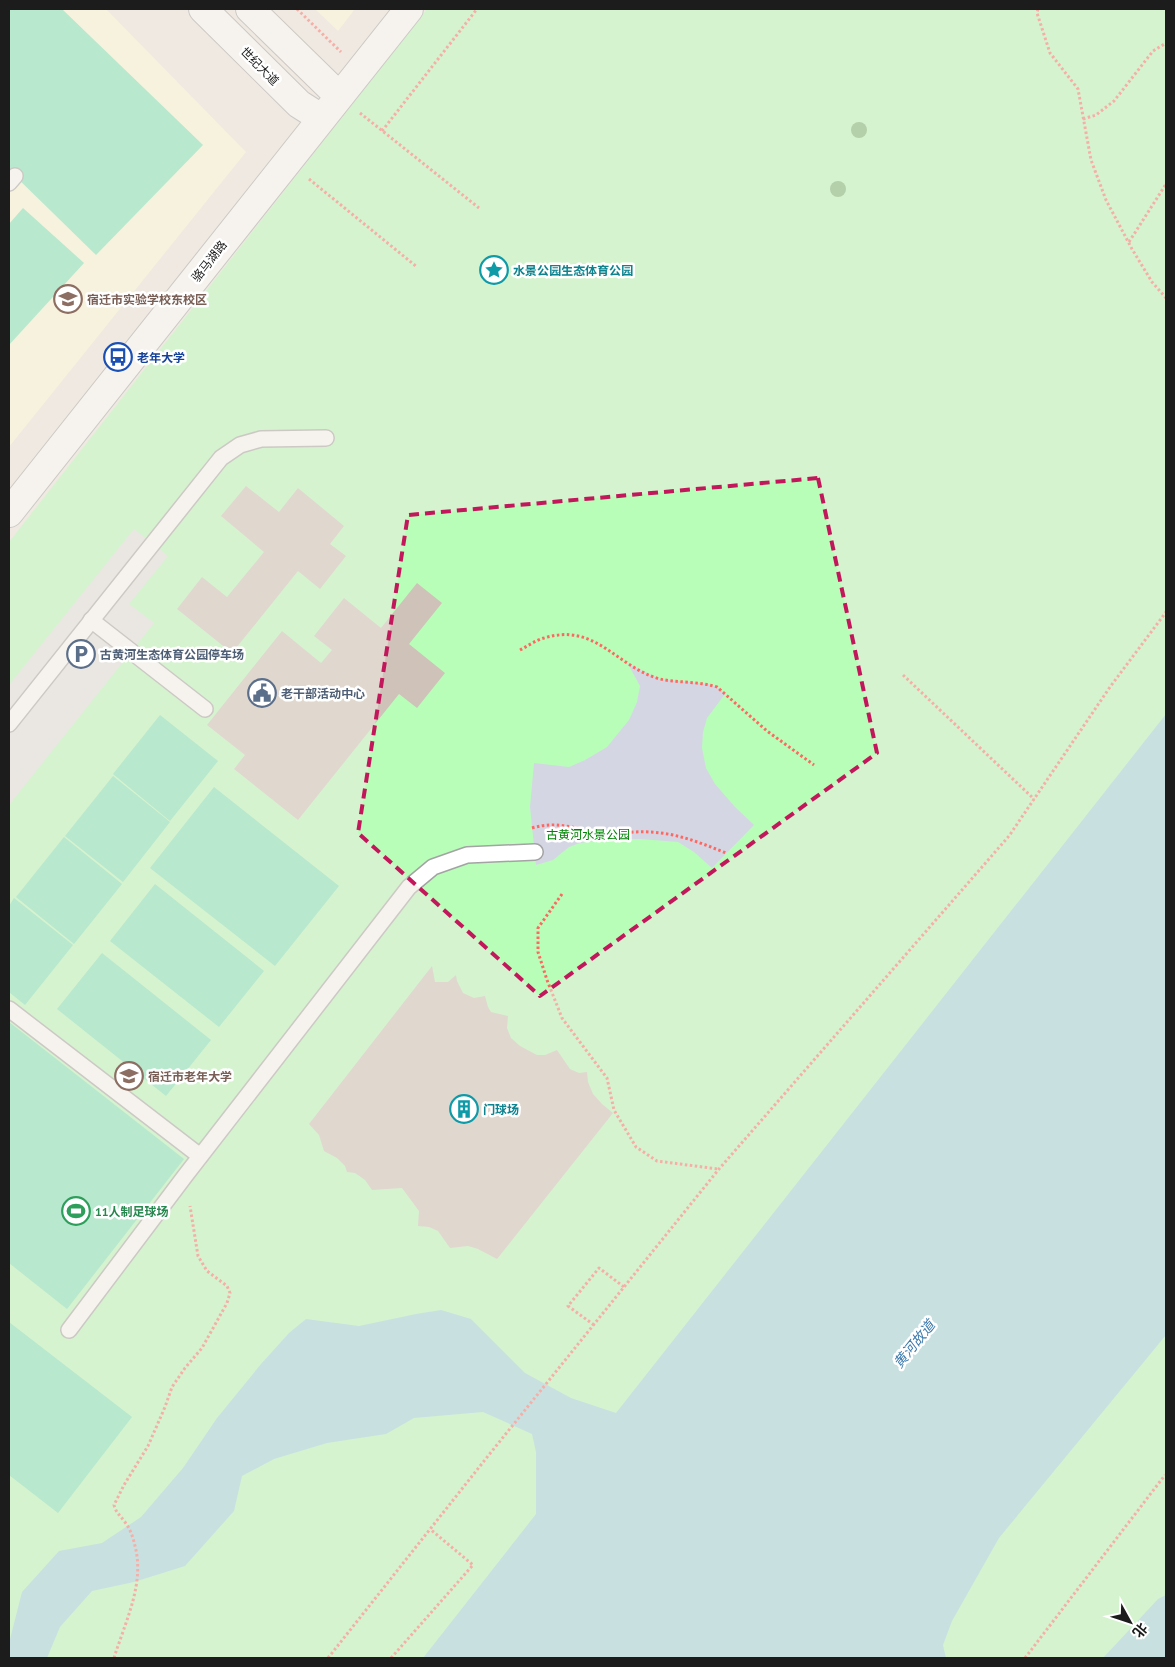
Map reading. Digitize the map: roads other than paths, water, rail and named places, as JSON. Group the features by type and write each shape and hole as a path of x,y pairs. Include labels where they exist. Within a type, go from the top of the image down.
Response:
{"street":[{"name":"世纪大道","path":"203,9 299,104 321,118"},
{"path":"250,9 339,96"},
{"name":"骆马湖路","path":"9,513 409,9"}],"lane":[{"path":"9,724 221,458 240,445 262,439 326,438"},
{"path":"91,620 205,708"},
{"path":"69,1330 200,1156 409,887 433,866 467,854 535,852"},
{"path":"9,1009 200,1156"}],"water":[{"name":"黄河故道","path":"1166,714 1166,1335 999,1538 952,1621 943,1645 946,1658 423,1658 536,1514 536,1452 532,1434 483,1412 414,1418 386,1434 327,1443 274,1459 242,1476 234,1511 185,1566 134,1582 92,1591 60,1627 47,1658 9,1658 9,1643 22,1592 59,1551 102,1543 141,1517 183,1468 217,1418 261,1364 289,1333 306,1319 359,1326 441,1310 471,1319 525,1373 571,1398 616,1413"},
{"path":"1166,1595 1166,1658 1103,1658 1158,1599"}],"place":[{"name":"水景公园生态体育公园","path":"494,270"},
{"name":"宿迁市实验学校东校区","path":"68,299"},
{"name":"老年大学","path":"118,357"},
{"name":"古黄河生态体育公园停车场","path":"81,654"},
{"name":"老干部活动中心","path":"262,693"},
{"name":"宿迁市老年大学","path":"129,1076"},
{"name":"门球场","path":"464,1109"},
{"name":"11人制足球场","path":"76,1211"}],"park label":[{"name":"古黄河水景公园","path":"588,834"}]}
